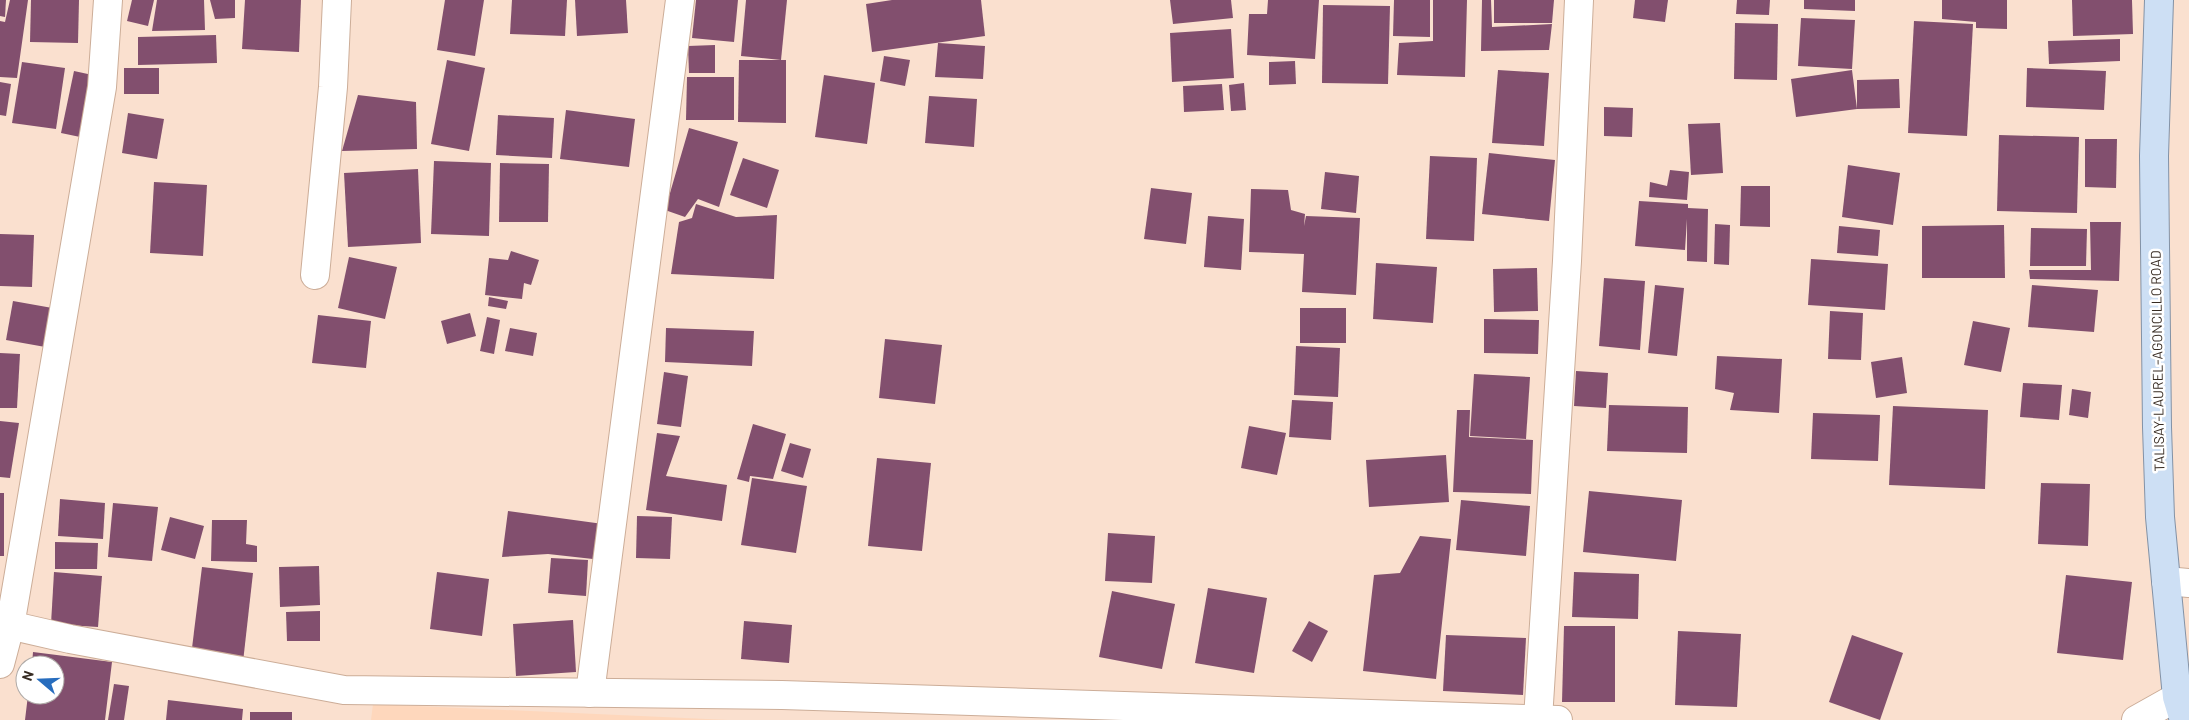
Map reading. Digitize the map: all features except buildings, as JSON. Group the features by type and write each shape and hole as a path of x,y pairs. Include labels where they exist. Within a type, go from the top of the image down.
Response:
{"main road":[{"name":"TALISAY-LAUREL-AGONCILLO ROAD","path":"2159,0 2154,156 2157,427 2160,517 2178,582 2180,708"}],"street":[{"path":"0,664 5,625 102,87 108,0"},
{"path":"315,275 333,86 337,0"},
{"path":"590,693 680,0"},
{"path":"5,625 344,690 792,696 1548,719 1579,0"},
{"path":"2136,720 2180,708"}],"shaded area":[{"path":"373,704 729,720 371,720"}]}
